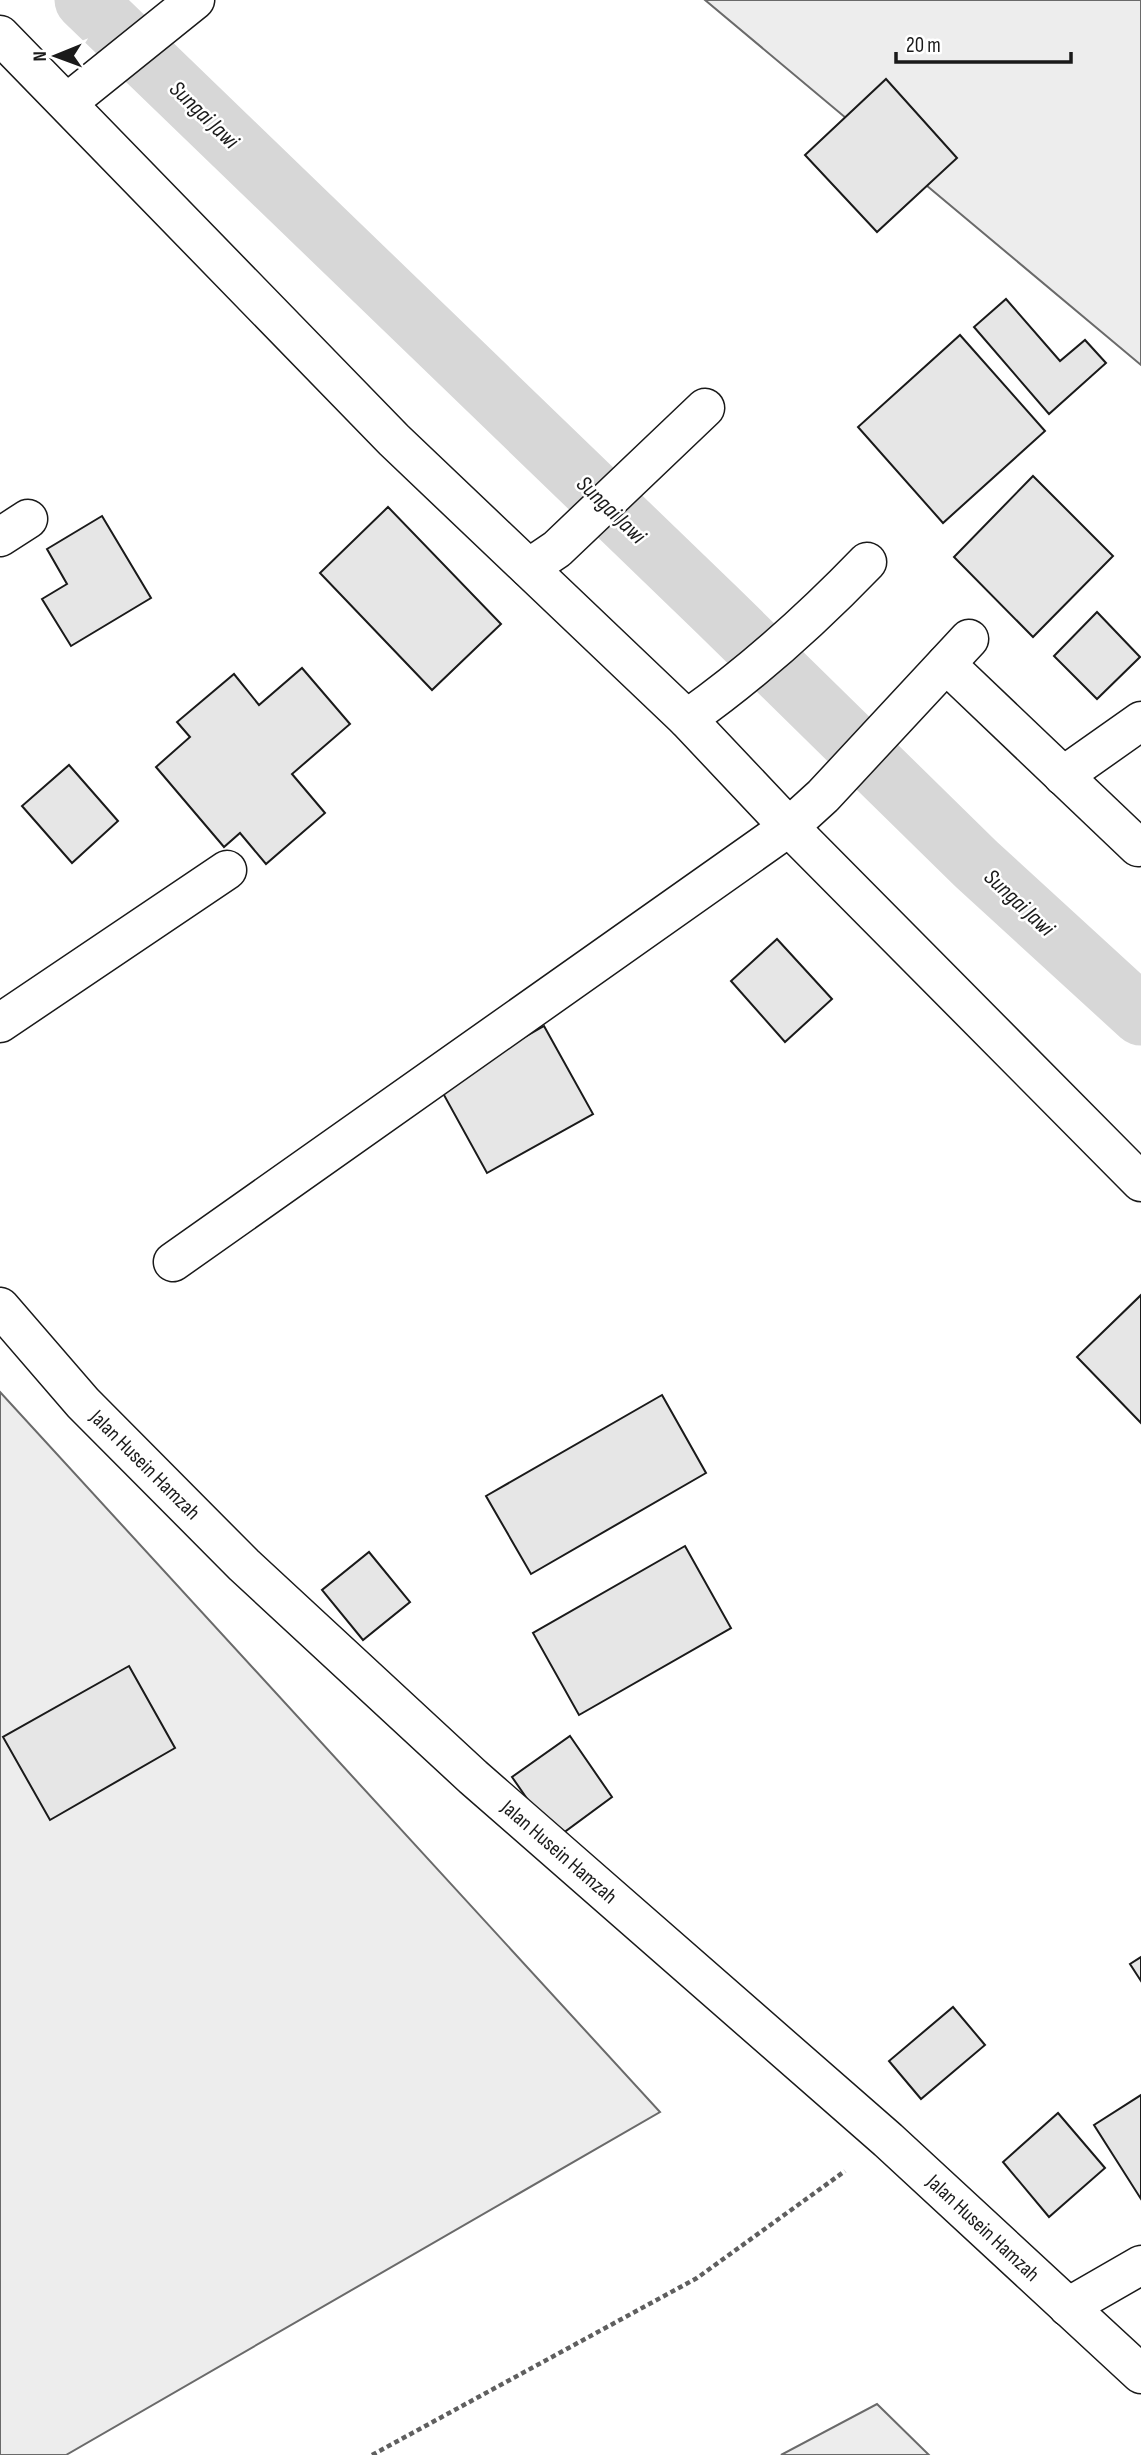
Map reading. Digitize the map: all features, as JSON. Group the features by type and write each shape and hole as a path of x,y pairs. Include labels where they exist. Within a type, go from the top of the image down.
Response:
{"street":[{"path":"79,94 186,7"},
{"path":"0,35 79,94 394,440 543,558 687,719 789,827 1141,1182"},
{"path":"543,558 705,408"},
{"path":"687,719 724,693 827,604 867,562"},
{"path":"173,1262 789,827 823,796 958,651 1063,776 1138,846"},
{"path":"1063,776 1141,722"},
{"path":"0,1023 228,870"},
{"name":"Jalan Husein Hamzah","path":"0,1307 83,1403 244,1566 473,1777 888,2140 1141,2374"},
{"path":"1068,2307 1141,2265"}],"path":[{"path":"372,2455 697,2277 888,2140"}],"shaded area":[{"path":"705,0 1141,0 1141,365"},
{"path":"0,1392 660,2112 66,2455 0,2455"},
{"path":"877,2404 929,2455 781,2455"}],"building":[{"path":"886,79 957,158 877,232 805,155"},
{"path":"1006,299 1060,361 1085,340 1106,363 1049,414 974,327"},
{"path":"960,335 1045,431 943,523 858,427"},
{"path":"1033,476 1113,556 1033,637 954,557"},
{"path":"388,507 501,624 432,690 320,573"},
{"path":"102,516 151,598 71,646 42,599 67,584 47,549"},
{"path":"1097,612 1140,657 1097,699 1054,656"},
{"path":"302,668 350,724 292,774 325,813 266,864 240,833 224,847 156,767 190,737 177,722 234,674 259,705"},
{"path":"69,765 118,821 72,863 22,806"},
{"path":"777,939 832,999 785,1042 731,981"},
{"path":"544,1026 593,1114 487,1173 439,1086"},
{"path":"1141,1295 1141,1423 1077,1357"},
{"path":"662,1395 706,1473 531,1574 486,1496"},
{"path":"685,1546 731,1628 579,1715 533,1633"},
{"path":"369,1552 410,1602 363,1640 322,1590"},
{"path":"129,1666 175,1748 50,1820 3,1737"},
{"path":"570,1736 612,1797 555,1839 512,1777"},
{"path":"1141,1957 1141,1981 1130,1964"},
{"path":"953,2007 985,2045 921,2099 889,2061"},
{"path":"1141,2095 1141,2199 1094,2125"},
{"path":"1058,2113 1105,2168 1049,2217 1003,2162"}],"waterway":[{"name":"Sungai Jawi","path":"85,0 976,864 1141,1015"}]}
